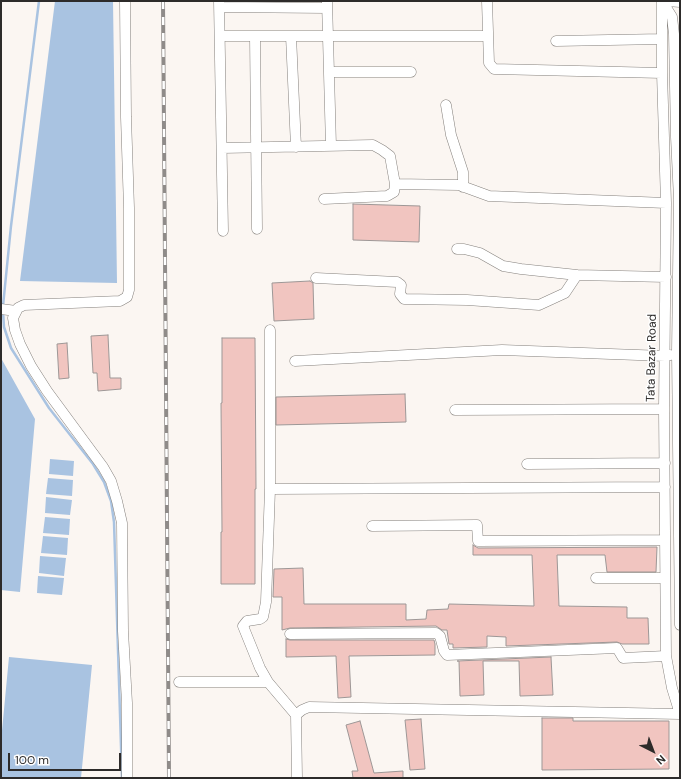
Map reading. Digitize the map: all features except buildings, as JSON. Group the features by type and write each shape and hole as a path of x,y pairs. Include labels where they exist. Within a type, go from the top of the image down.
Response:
{"street":[{"path":"125,1 126,117 129,208 129,290 127,297 120,301 24,305 9,310 13,318 15,330 30,366 103,467 111,481 117,501 122,523 127,778"},
{"path":"488,1 489,63 494,69 662,73"},
{"name":"Tata Bazar Road","path":"662,1 662,73 666,203 664,409 666,656 672,688 680,714"},
{"name":"Tata Bazar Road","path":"662,1 672,17 677,74 679,199 680,625"},
{"path":"667,1 680,2"},
{"path":"223,231 219,4 327,4 331,146"},
{"path":"220,36 488,36"},
{"path":"255,36 257,229"},
{"path":"291,36 296,147"},
{"path":"556,41 662,39"},
{"path":"329,72 411,72"},
{"path":"446,105 452,135 463,172 463,187"},
{"path":"222,148 373,145 390,156 395,184 394,192 387,196 324,199"},
{"path":"395,184 459,185 489,196 666,203"},
{"path":"457,249 480,253 503,266 521,269 577,275 666,277"},
{"path":"316,278 397,282 401,285 400,294 404,299 467,300 539,305 565,293 577,275"},
{"path":"270,330 270,489 267,590 264,616 260,619 247,621 243,626 260,668 268,682 296,715 297,778"},
{"path":"295,361 502,350 665,356 679,352"},
{"path":"455,410 664,409"},
{"path":"527,464 665,463"},
{"path":"270,489 665,486"},
{"path":"372,526 477,525 478,541 665,540"},
{"path":"596,578 665,578"},
{"path":"290,634 436,633 440,636 444,651 447,655 617,648 623,658 666,656"},
{"path":"180,682 268,682"},
{"path":"296,715 309,707 680,714"}],"water":[{"path":"55,1 113,1 117,283 20,281"},
{"path":"1,358 35,419 20,592 1,590"},
{"path":"50,459 74,461 73,476 49,474"},
{"path":"48,478 73,480 72,496 46,494"},
{"path":"46,497 72,500 70,515 45,513"},
{"path":"45,517 70,519 69,535 43,533"},
{"path":"43,536 68,538 67,555 41,553"},
{"path":"40,556 66,558 64,576 39,573"},
{"path":"38,576 64,578 62,595 37,593"},
{"path":"9,657 92,665 81,778 1,778 1,741"}],"waterway":[{"path":"3,306 11,226 39,1"},
{"path":"3,311 4,327 11,348 49,408 93,464 104,482 111,501 114,522 122,778"}],"railway":[{"path":"163,1 169,778"}]}
